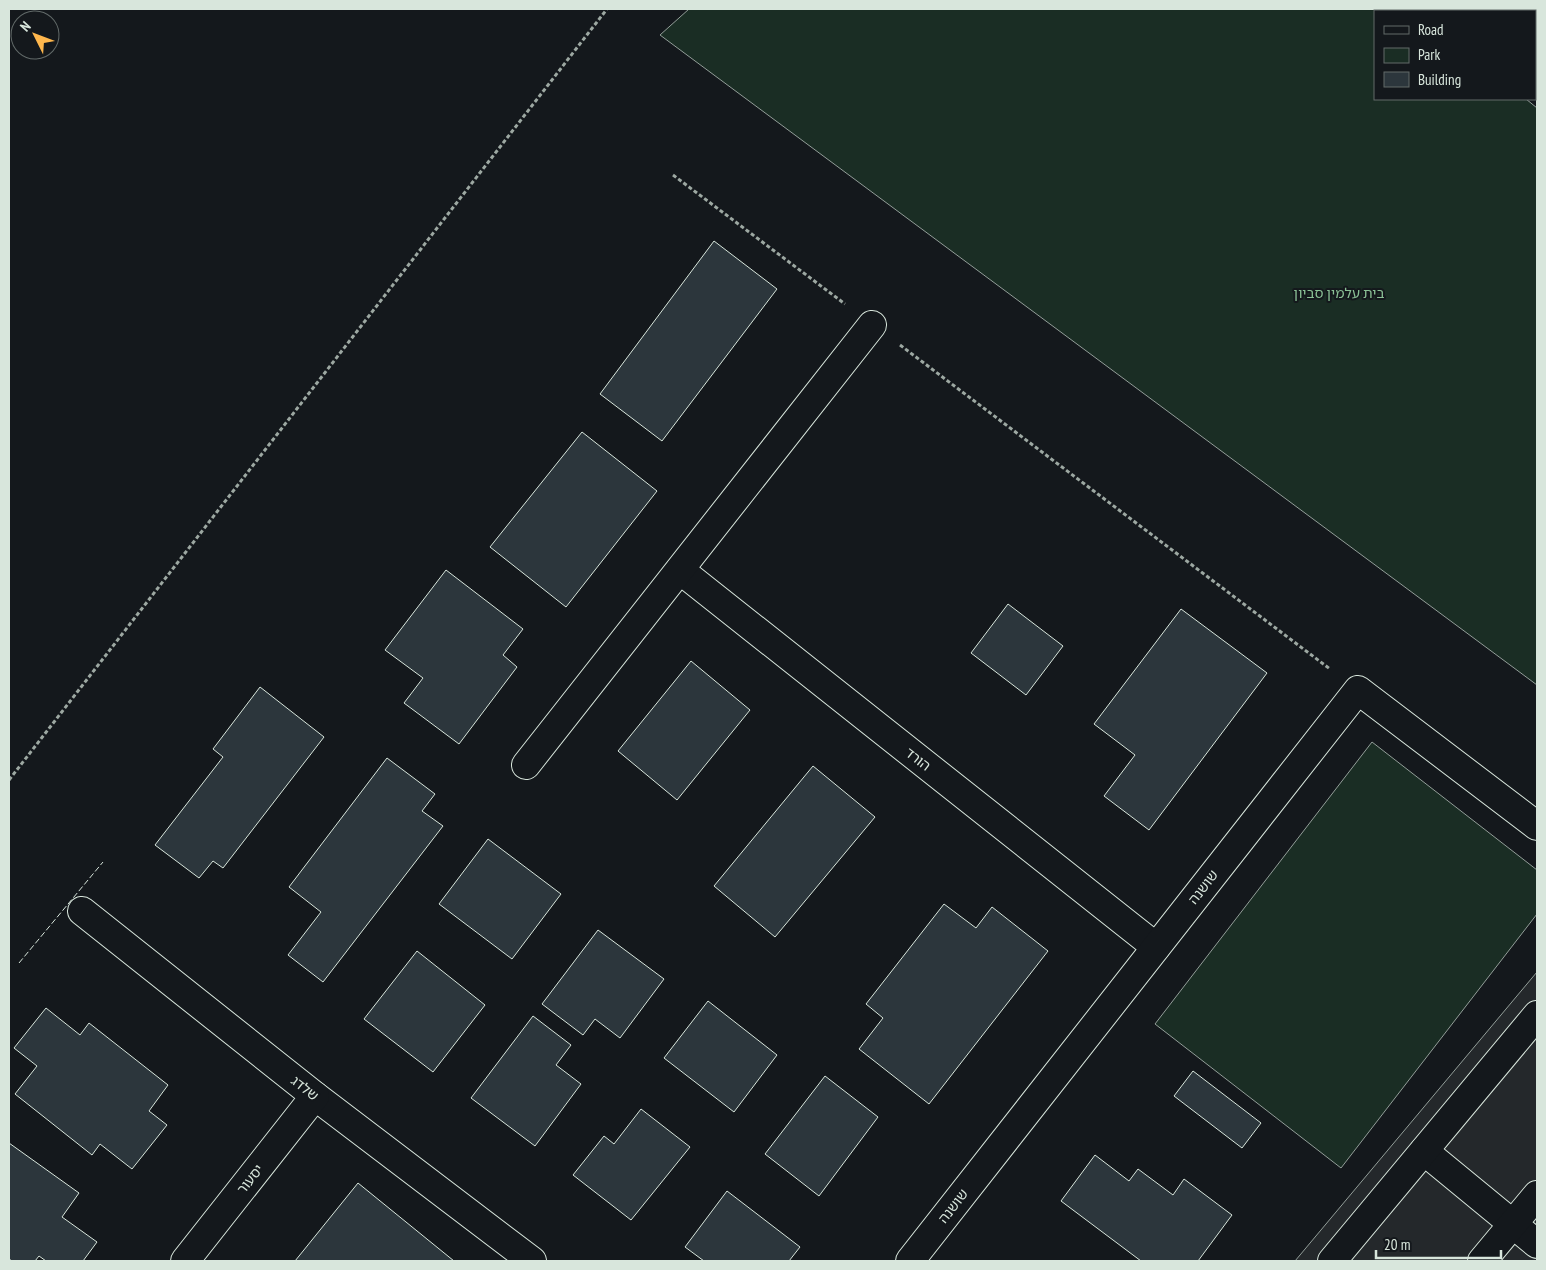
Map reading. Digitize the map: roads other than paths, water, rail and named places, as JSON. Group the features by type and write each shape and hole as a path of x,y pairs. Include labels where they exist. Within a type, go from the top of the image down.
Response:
{"street":[{"path":"526,765 872,325"},
{"name":"הורד","path":"680,570 1156,947"},
{"name":"שושנה","path":"910,1261 1358,690 1537,826"},
{"name":"שלדג","path":"82,911 315,1096 532,1261"},
{"path":"1332,1261 1537,1015"},
{"name":"יסעור","path":"185,1261 315,1096"},
{"path":"1424,1151 1537,1244"},
{"path":"1482,1261 1537,1195"}],"park label":[{"name":"בית עלמין סביון","path":"1339,293"}]}
